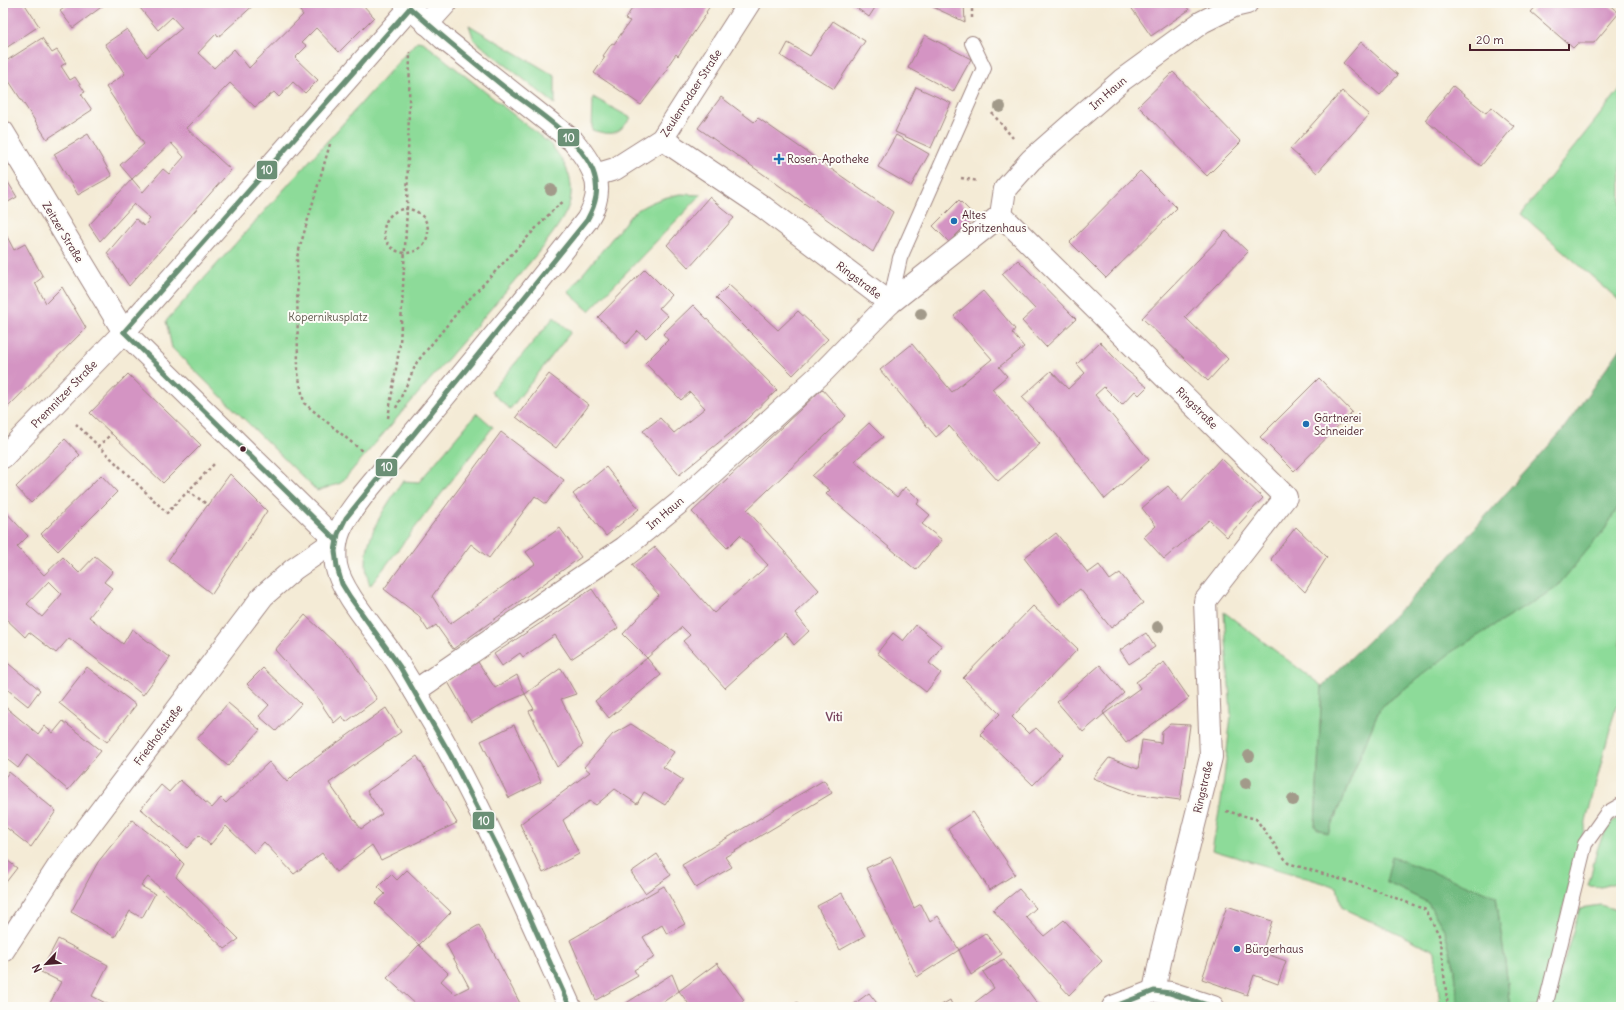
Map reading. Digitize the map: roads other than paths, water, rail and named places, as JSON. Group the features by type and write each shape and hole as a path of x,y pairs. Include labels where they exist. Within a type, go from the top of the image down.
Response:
{"street":[{"path":"427,24 446,3"},
{"name":"Zeulenrodaer Straße","path":"595,175 615,169 662,139 749,3"},
{"name":"Im Haun","path":"1001,215 1005,189 1031,160 1128,76 1202,22 1234,6 1247,3"},
{"path":"336,540 124,332 326,103 408,5 427,24 573,141 585,156 595,175 597,198 595,207 587,220 524,300 383,470 346,518 339,529 336,540 336,566 343,586 396,660 415,692 489,828 518,888 570,1007"},
{"name":"Zeitzer Straße","path":"3,132 124,332"},
{"name":"Ringstraße","path":"662,139 763,207 890,303 1001,215 1286,497 1205,601 1211,757 1162,952 1154,991"},
{"name":"Im Haun","path":"415,692 624,548 679,503 824,371 890,303"},
{"name":"Premnitzer Straße","path":"3,457 124,332"},
{"name":"Friedhofstraße","path":"3,951 58,867 263,596 294,569 336,540"},
{"path":"1113,1007 1154,991 1170,993 1213,1007"}],"lane":[{"path":"890,303 900,258 975,92 984,68 972,44"},
{"path":"1546,1007 1585,844 1606,813 1621,805"}],"place":[{"name":"Rosen-Apotheke","path":"779,159"},
{"name":"Altes Spritzenhaus","path":"954,221"},
{"name":"Gärtnerei Schneider","path":"1306,424"},
{"name":"Bürgerhaus","path":"1237,949"}],"district":[{"name":"Viti","path":"834,717"}],"park label":[{"name":"Kopernikusplatz","path":"328,317"}]}
